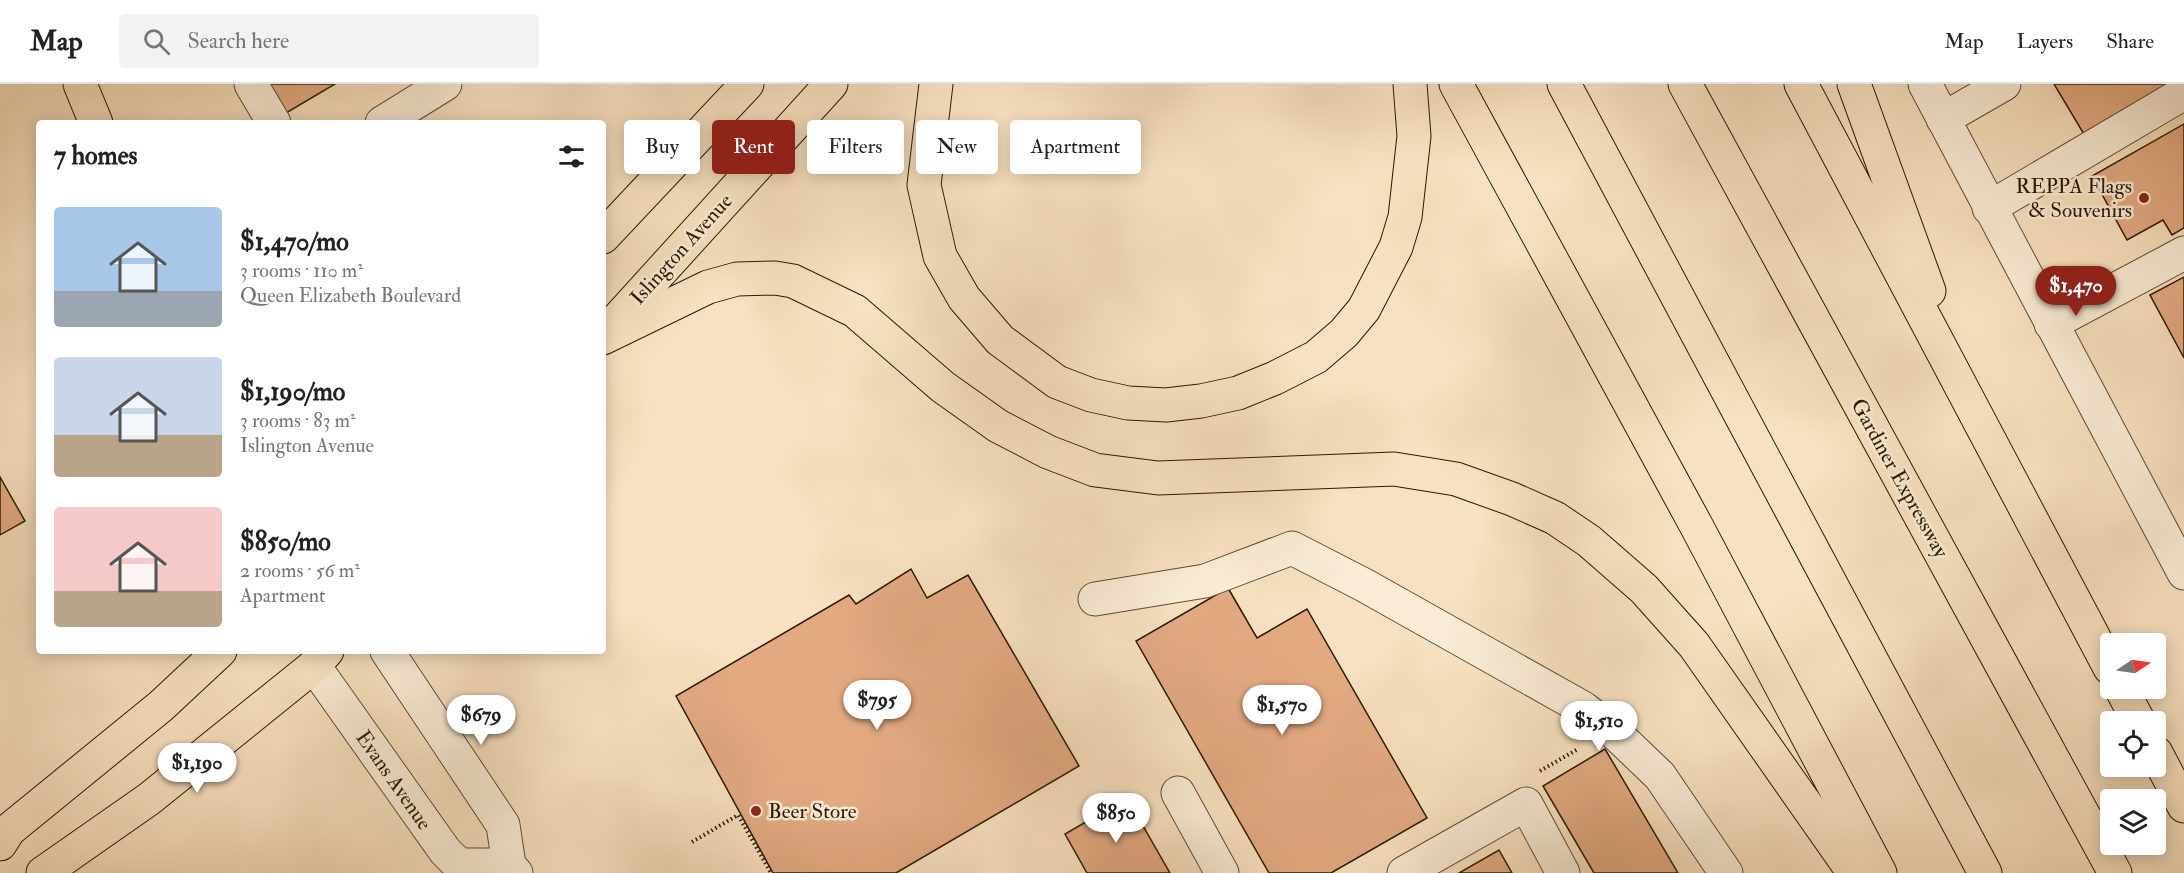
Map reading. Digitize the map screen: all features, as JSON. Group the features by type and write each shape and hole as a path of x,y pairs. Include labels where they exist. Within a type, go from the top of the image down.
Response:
{"main road":[{"path":"80,84 95,120"},
{"path":"606,234 747,84"},
{"name":"Islington Avenue","path":"606,333 831,84"},
{"path":"936,84 924,184 940,256 964,298 1000,340 1057,382 1090,395 1128,403 1166,405 1238,393 1275,378 1316,357 1344,333 1364,309 1396,247 1405,217 1414,136 1410,84"},
{"path":"1456,84 1697,527 1880,873"},
{"path":"1564,84 1985,873"},
{"name":"Gardiner Expressway","path":"1685,84 2115,873"},
{"path":"1801,84 2100,649"},
{"path":"1854,84 1970,402"},
{"path":"606,335 708,287 737,279 761,277 784,279 819,292 855,311 943,387 998,426 1048,452 1095,470 1158,478 1394,469 1456,479 1512,499 1555,518 1589,541 1644,589 1694,645 1854,873"},
{"path":"0,844 9,830 161,706 217,654"},
{"path":"43,873 149,800 315,656"},
{"path":"2166,772 2184,807"}],"street":[{"path":"251,84 272,120"},
{"path":"387,120 445,84"},
{"path":"1925,84 2051,324 2180,554"},
{"path":"1943,119 2004,84"},
{"path":"1989,208 2184,93"},
{"path":"2051,324 2184,253"},
{"path":"1095,599 1205,581 1292,548 1364,585 1573,702 1613,730 1660,776 1726,873"},
{"name":"Evans Avenue","path":"315,656 452,858 459,865 512,869 503,825 389,654"},
{"path":"1178,793 1222,873"},
{"path":"1404,873 1526,804 1563,873"}],"path":[{"path":"1526,804 1539,772 1613,730"},
{"path":"692,842 738,815 771,873"}],"building":[{"path":"262,84 335,84 281,116"},
{"path":"2054,84 2171,84 2085,136"},
{"name":"REPPA Flags & Souvenirs","path":"2184,124 2184,228 2172,235 2163,220 2127,240 2092,176"},
{"path":"2184,277 2184,358 2150,295"},
{"path":"0,477 25,521 0,535"},
{"path":"911,569 927,598 968,575 1079,766 896,873 773,873 676,696 849,595 856,604"},
{"path":"1228,588 1257,638 1307,609 1427,818 1331,873 1269,873 1136,641"},
{"path":"1605,749 1678,873 1594,873 1543,786"},
{"path":"1127,798 1170,873 1087,873 1065,834"},
{"path":"1499,850 1512,873 1459,873"}],"place":[{"name":"REPPA Flags & Souvenirs","path":"2144,198"},
{"name":"Beer Store","path":"756,811"}]}
